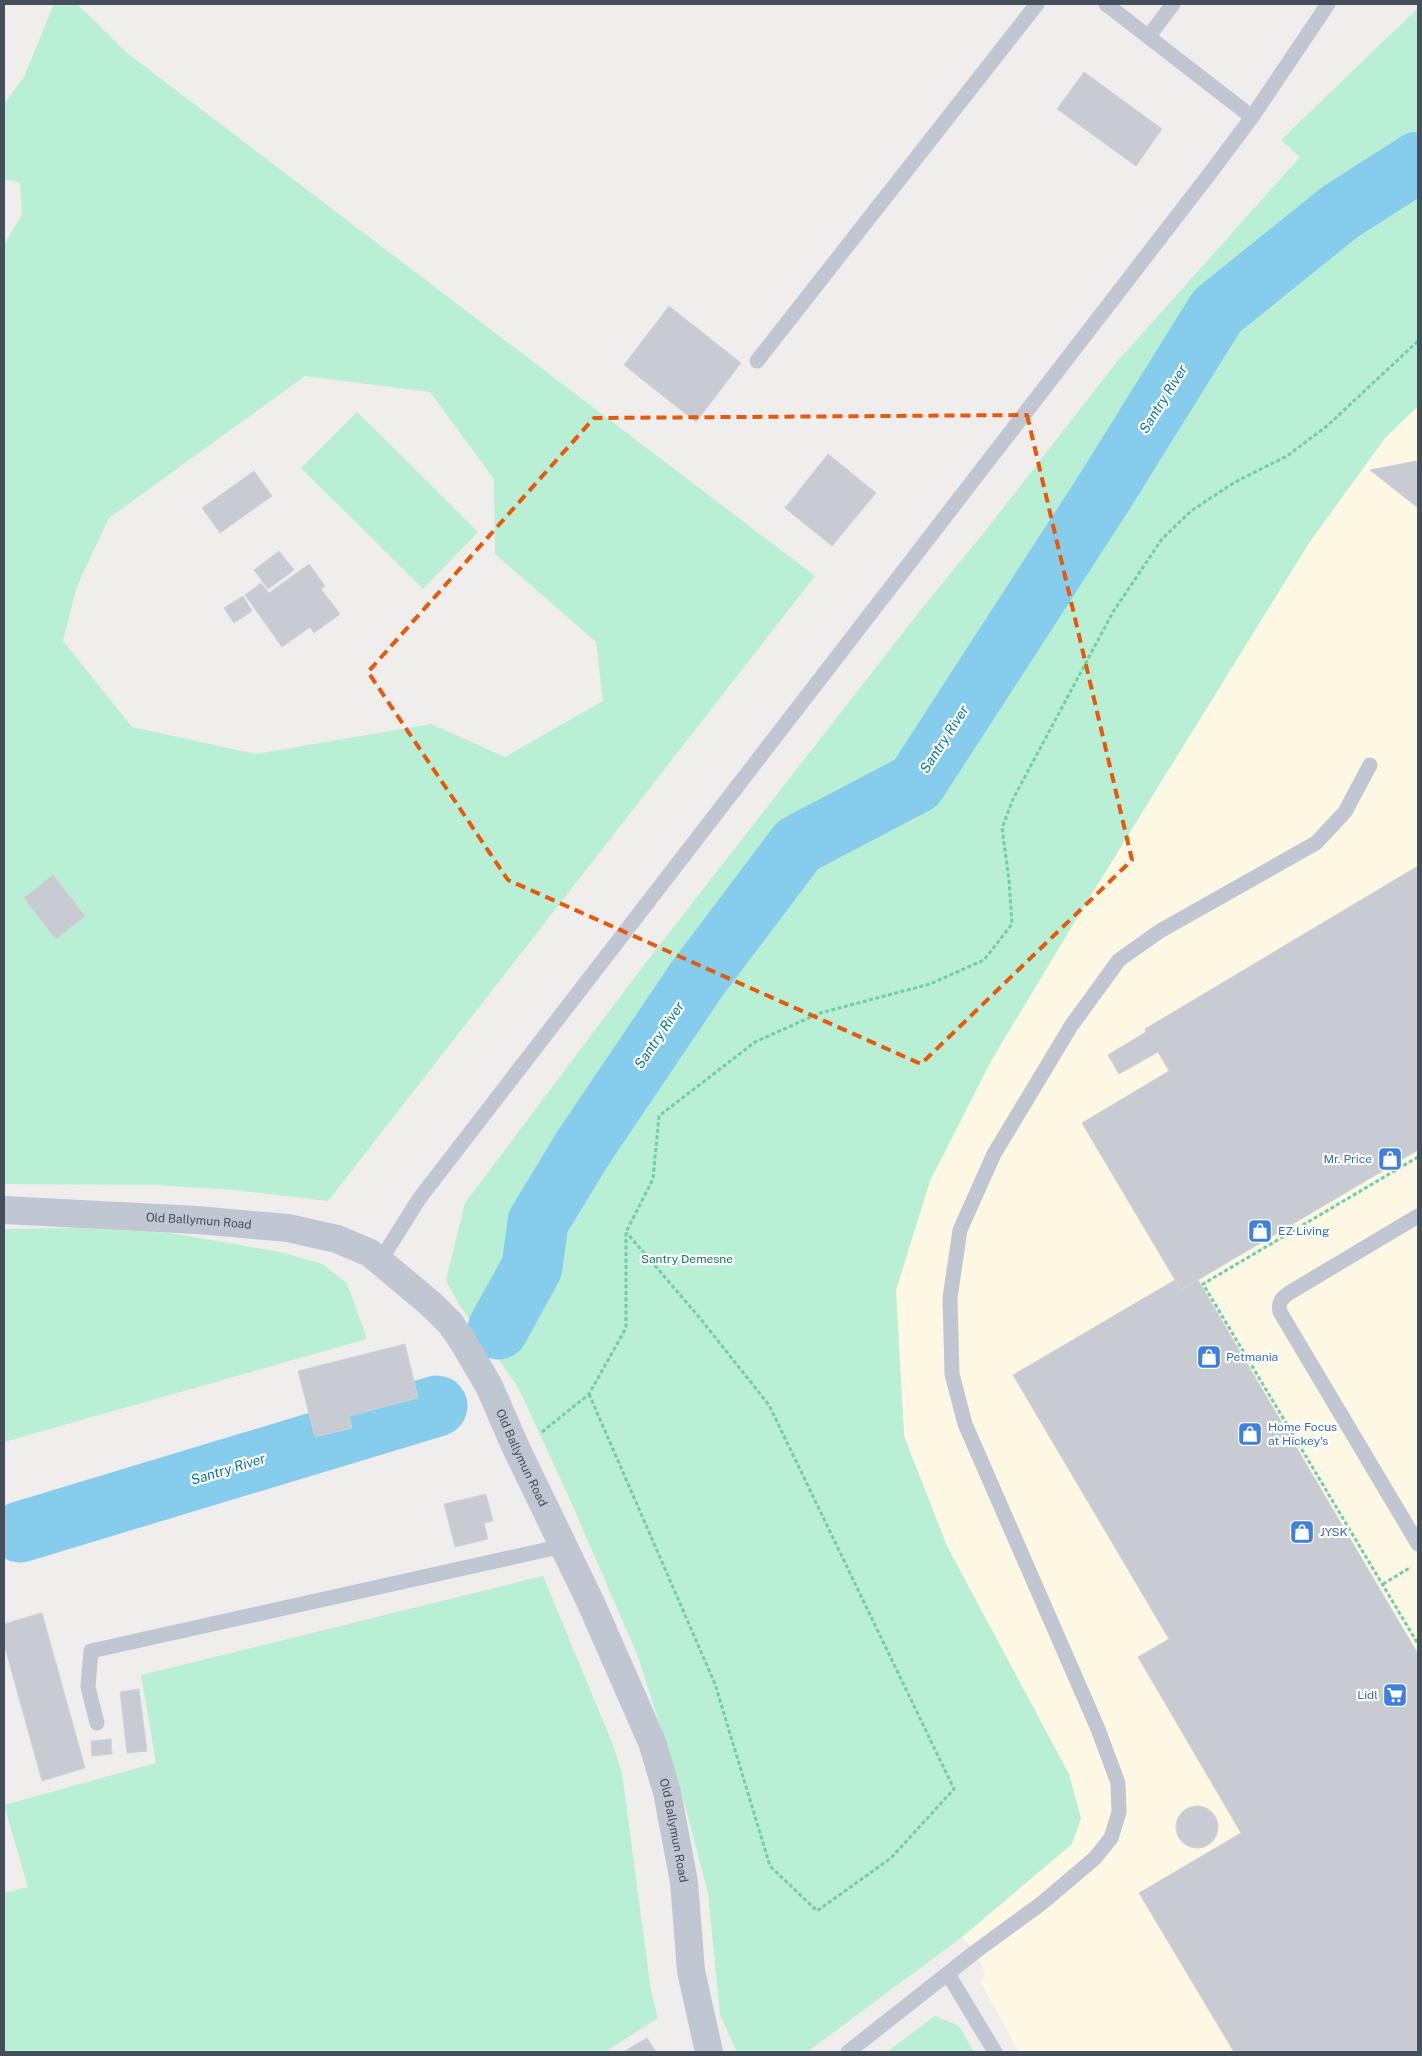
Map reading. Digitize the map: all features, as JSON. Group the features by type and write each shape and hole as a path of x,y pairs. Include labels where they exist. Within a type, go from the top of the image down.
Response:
{"street":[{"name":"Old Ballymun Road","path":"4,1210 198,1220 288,1228 337,1239 370,1253 432,1305 450,1323 489,1386 516,1448 590,1601 652,1742 667,1792 684,1882 691,1971 709,2052"}],"lane":[{"path":"756,361 1037,4"},
{"path":"1106,4 1252,117"},
{"path":"1148,36 1173,4"},
{"path":"380,1261 419,1199 1252,117 1328,4"},
{"path":"848,2052 1042,1903 1095,1858 1111,1838 1119,1812 1118,1783 1098,1729 964,1424 952,1374 950,1298 960,1230 994,1154 1070,1026 1119,960 1160,931 1316,843 1345,812 1370,766"},
{"path":"1418,1216 1289,1293 1282,1299 1279,1305 1280,1312 1418,1544"},
{"path":"97,1723 88,1687 90,1651 563,1546"},
{"path":"948,1974 995,2052"}],"path":[{"path":"516,1448 534,1438 589,1394 626,1328 626,1232 652,1179 659,1116 755,1042 820,1014 930,984 984,960 1012,924 1002,828 1013,799 1114,612 1162,539 1191,511 1235,482 1287,456 1327,426 1418,341"},
{"path":"589,1394 715,1684 770,1866 817,1911 891,1858 954,1789 769,1405 699,1317 626,1232"},
{"path":"1383,1584 1418,1563"}],"highlighted area":[{"path":"1027,415 1132,860 921,1064 508,880 368,672 594,418"}],"shaded area":[{"path":"1418,406 1418,2052 1019,2052 981,1983 985,1973 975,1952 962,1937 1072,1844 947,1546 904,1436 896,1290 930,1181 991,1061 1083,908 1309,543 1385,438"}],"green space":[{"path":"54,4 77,4 127,53 815,576 328,1201 234,1190 157,1185 4,1184 4,244 22,215 20,183 4,179 4,104 24,77","holes":["305,376 430,392 494,479 495,554 596,642 603,701 505,757 431,724 256,754 132,727 63,641 77,586 109,518"]},
{"name":"Santry Demesne","path":"1418,8 1418,406 1385,438 1309,543 1083,908 991,1061 930,1181 896,1290 904,1436 947,1546 1069,1774 1081,1818 1072,1844 962,1937 807,2052 737,2052 720,2015 708,1893 680,1786 637,1654 567,1493 518,1387 458,1303 446,1280 465,1203 641,969 1116,363 1300,157 1281,140"},
{"path":"357,412 478,532 423,589 301,468"},
{"path":"77,1228 170,1233 280,1252 322,1264 347,1283 367,1339 4,1442 4,1229"},
{"path":"543,1576 613,1745 622,1773 651,1991 658,2018 605,2052 4,2052 4,1893 28,1887 4,1805 156,1763 141,1675"},
{"path":"935,2016 959,2026 974,2052 887,2052"}],"building":[{"path":"1084,72 1162,129 1136,166 1057,109"},
{"path":"669,306 741,363 696,422 624,365"},
{"path":"828,454 876,493 832,546 785,508"},
{"path":"1416,461 1418,476 1418,508 1370,470"},
{"path":"254,471 272,496 220,533 202,508"},
{"path":"279,551 294,570 268,589 254,570"},
{"path":"309,564 325,586 321,589 340,614 314,633 310,627 282,647 245,595 261,583 269,593"},
{"path":"243,596 252,611 234,623 224,608"},
{"path":"1418,866 1418,1150 1181,1290 1082,1123 1169,1071 1158,1052 1119,1074 1108,1055 1146,1032 1145,1029"},
{"path":"53,875 85,916 56,939 24,898"},
{"path":"1175,1280 1181,1290 1198,1280 1418,1654 1418,2052 1234,2052 1139,1893 1241,1833 1138,1657 1169,1639 1013,1375"},
{"path":"405,1344 418,1398 349,1416 352,1428 315,1437 298,1371"},
{"path":"486,1494 493,1521 484,1523 488,1539 455,1547 444,1504"},
{"path":"42,1613 85,1768 42,1781 4,1644 4,1624"},
{"path":"139,1689 147,1751 127,1753 120,1692"},
{"path":"111,1739 112,1754 92,1756 91,1741"},
{"path":"1201,1806 1209,1809 1215,1815 1218,1827 1215,1839 1209,1845 1193,1848 1185,1845 1179,1839 1176,1823 1179,1815 1185,1809"},
{"path":"647,2038 656,2052 623,2052"}],"waterway":[{"name":"Santry River","path":"498,1329 532,1267 538,1222 583,1148 697,979 798,845 916,783 1105,491 1217,311 1340,212 1418,162"},
{"name":"Santry River","path":"20,1532 437,1406"}],"place":[{"name":"Mr. Price","path":"1390,1159"},
{"name":"EZ Living","path":"1260,1231"},
{"name":"Petmania","path":"1209,1357"},
{"name":"Home Focus at Hickey's","path":"1250,1434"},
{"name":"JYSK","path":"1302,1532"},
{"name":"Lidl","path":"1395,1695"}]}
